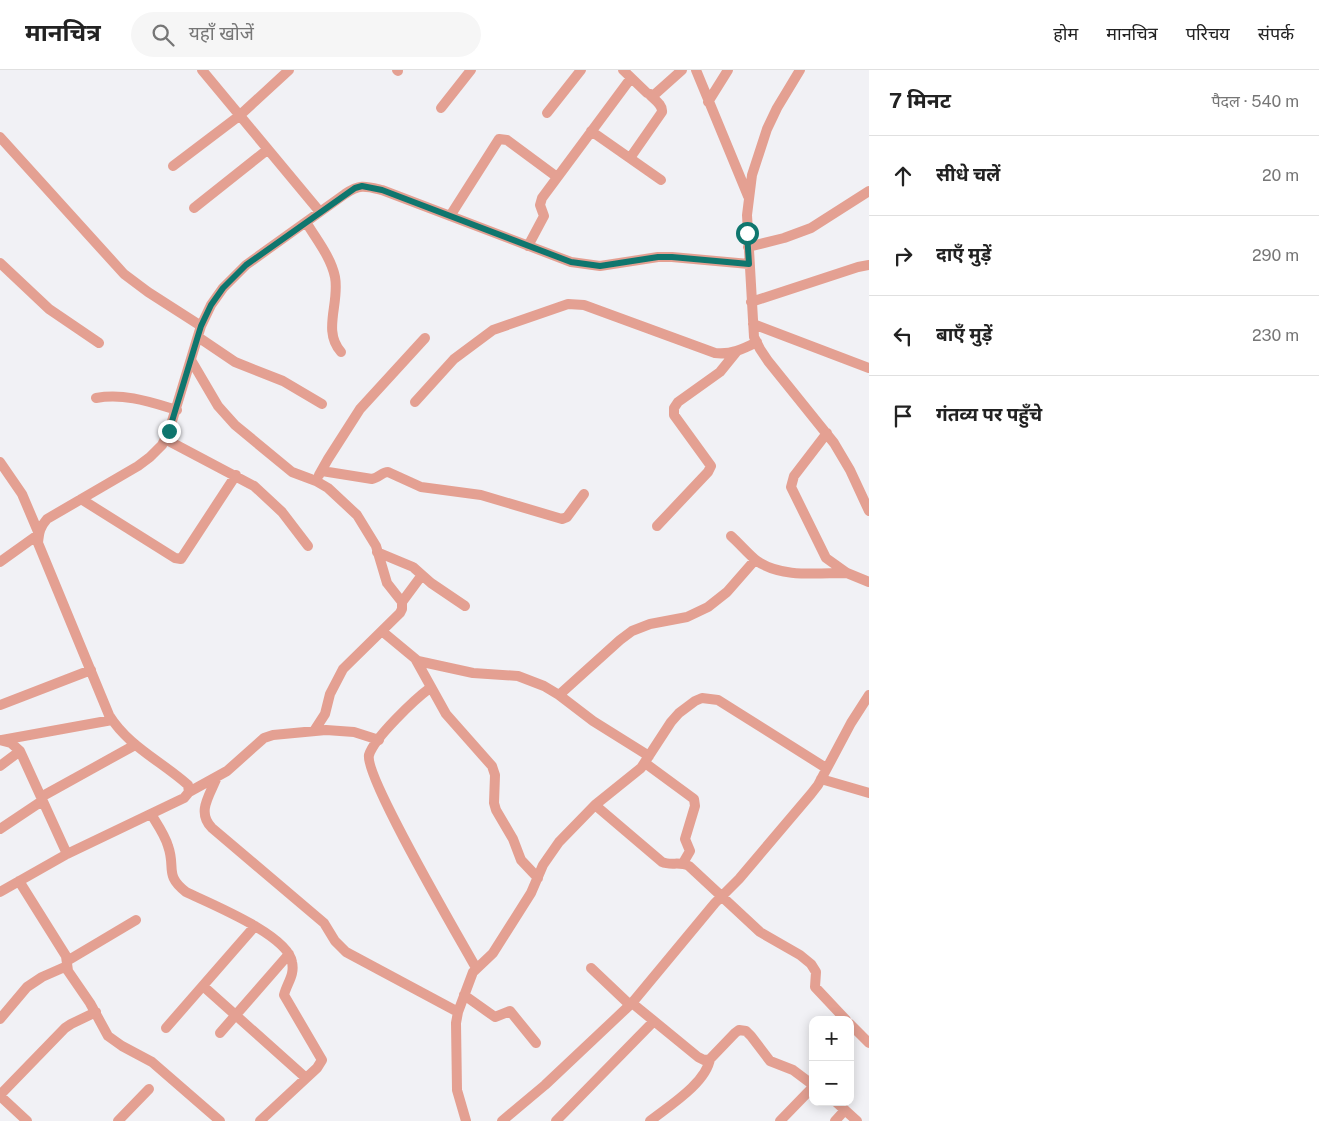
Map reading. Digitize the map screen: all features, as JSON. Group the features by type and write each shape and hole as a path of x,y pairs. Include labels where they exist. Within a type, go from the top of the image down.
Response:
{"street":[{"path":"202,70 320,212"},
{"path":"173,166 239,116 289,70"},
{"path":"547,113 581,70"},
{"path":"623,70 660,104 662,112 630,158"},
{"path":"650,95 658,92 682,70"},
{"path":"696,70 748,197"},
{"path":"708,102 728,70"},
{"path":"800,70 766,129 757,155 748,197 746,215 753,324 756,342 768,362 827,433 843,456 869,511"},
{"path":"441,108 468,71"},
{"path":"528,246 544,216 540,201 631,78"},
{"path":"591,131 661,180"},
{"path":"0,137 124,274 201,326"},
{"path":"450,216 499,139 508,140 557,177"},
{"path":"194,208 268,150"},
{"path":"189,792 188,784 135,745 116,727 90,670 38,543 41,526 47,519 150,457 166,439 177,410 201,326 211,305 234,276 246,265 320,212 355,188 362,186 382,190 571,262 585,265 600,266 658,257 749,264"},
{"path":"748,247 784,238 811,228 869,191"},
{"path":"306,222 334,271 336,289 332,333 335,345 341,352"},
{"path":"0,262 50,309 99,343"},
{"path":"751,302 869,265"},
{"path":"415,402 454,359 486,334 506,324 568,304 584,305 709,352 722,354 737,351 756,342"},
{"path":"753,324 869,368"},
{"path":"198,337 235,362 283,381 322,404"},
{"path":"316,480 360,409 425,338"},
{"path":"657,526 708,472 711,466 674,415 674,408 678,402 720,372 737,351"},
{"path":"191,360 218,406 235,425 292,472 316,480 328,488 357,515 370,535 387,583 402,602"},
{"path":"96,398 128,397 177,410"},
{"path":"827,433 794,476 792,487 823,553 831,563 847,573 869,582"},
{"path":"166,439 254,486 273,502 308,546"},
{"path":"0,462 22,494 39,534"},
{"path":"322,471 372,479 388,472 421,487 481,495 562,518 567,517 584,494"},
{"path":"81,499 178,559 183,557 236,475"},
{"path":"0,562 39,534"},
{"path":"731,536 755,560 772,569 792,573 847,573"},
{"path":"377,552 413,567 465,606"},
{"path":"559,695 632,631 650,624 687,617 708,607 727,592 755,560"},
{"path":"314,731 325,714 330,694 343,669 383,632 400,613 402,602 422,575"},
{"path":"383,632 416,660 446,714 492,766 496,810 513,839 521,860 538,878"},
{"path":"416,660 473,673 518,676 544,686 647,759 694,799 695,806 685,839 690,851 683,863"},
{"path":"0,705 90,670"},
{"path":"430,688 410,704 379,740 370,754 369,761 376,784 476,968"},
{"path":"502,1121 545,1085 631,1004 722,895 739,878 811,794 869,695"},
{"path":"466,1121 458,1090 456,1034 458,1012 476,968 493,953 531,893 550,854 559,842 595,806 638,771 679,713 695,701 707,697 718,700 826,768"},
{"path":"0,740 112,720"},
{"path":"0,892 67,854 184,798 189,792 217,778 235,765 264,738 273,735 326,730 354,732 379,740"},
{"path":"0,740 11,743 20,751 67,854"},
{"path":"0,829 42,799 135,745"},
{"path":"0,766 20,751"},
{"path":"217,778 204,811 207,822 212,828 324,923 335,941 346,952 458,1012"},
{"path":"821,779 869,793"},
{"path":"595,806 662,862 669,864 683,863 688,866 764,935 800,954 811,964 816,972 815,987 842,1016"},
{"path":"151,814 167,843 174,882 186,892 254,926 283,945 292,958 293,970 284,995 322,1060 321,1064 260,1121"},
{"path":"19,881 67,964 70,975 96,1012 102,1027 113,1041 152,1062 220,1121"},
{"path":"0,1019 28,986 67,964 136,920"},
{"path":"166,1028 254,926"},
{"path":"220,1034 289,954"},
{"path":"591,968 631,1004 698,1057 704,1060 710,1059"},
{"path":"203,986 306,1078"},
{"path":"464,996 495,1018 510,1011 536,1043"},
{"path":"27,1121 2,1100 65,1028 96,1012"},
{"path":"556,1121 654,1021"},
{"path":"854,1028 869,1043"},
{"path":"650,1121 700,1080 708,1068 710,1059 740,1030 751,1036 770,1061 793,1070 809,1083"},
{"path":"118,1121 148,1089"},
{"path":"780,1121 809,1090"},
{"path":"840,1106 857,1121"},
{"path":"835,1121 845,1110"}],"route":[{"path":"169,431 201,326 211,305 223,288 246,265 355,188 362,186 382,190 571,262 585,265 600,266 658,257 749,264 747,233"}]}
